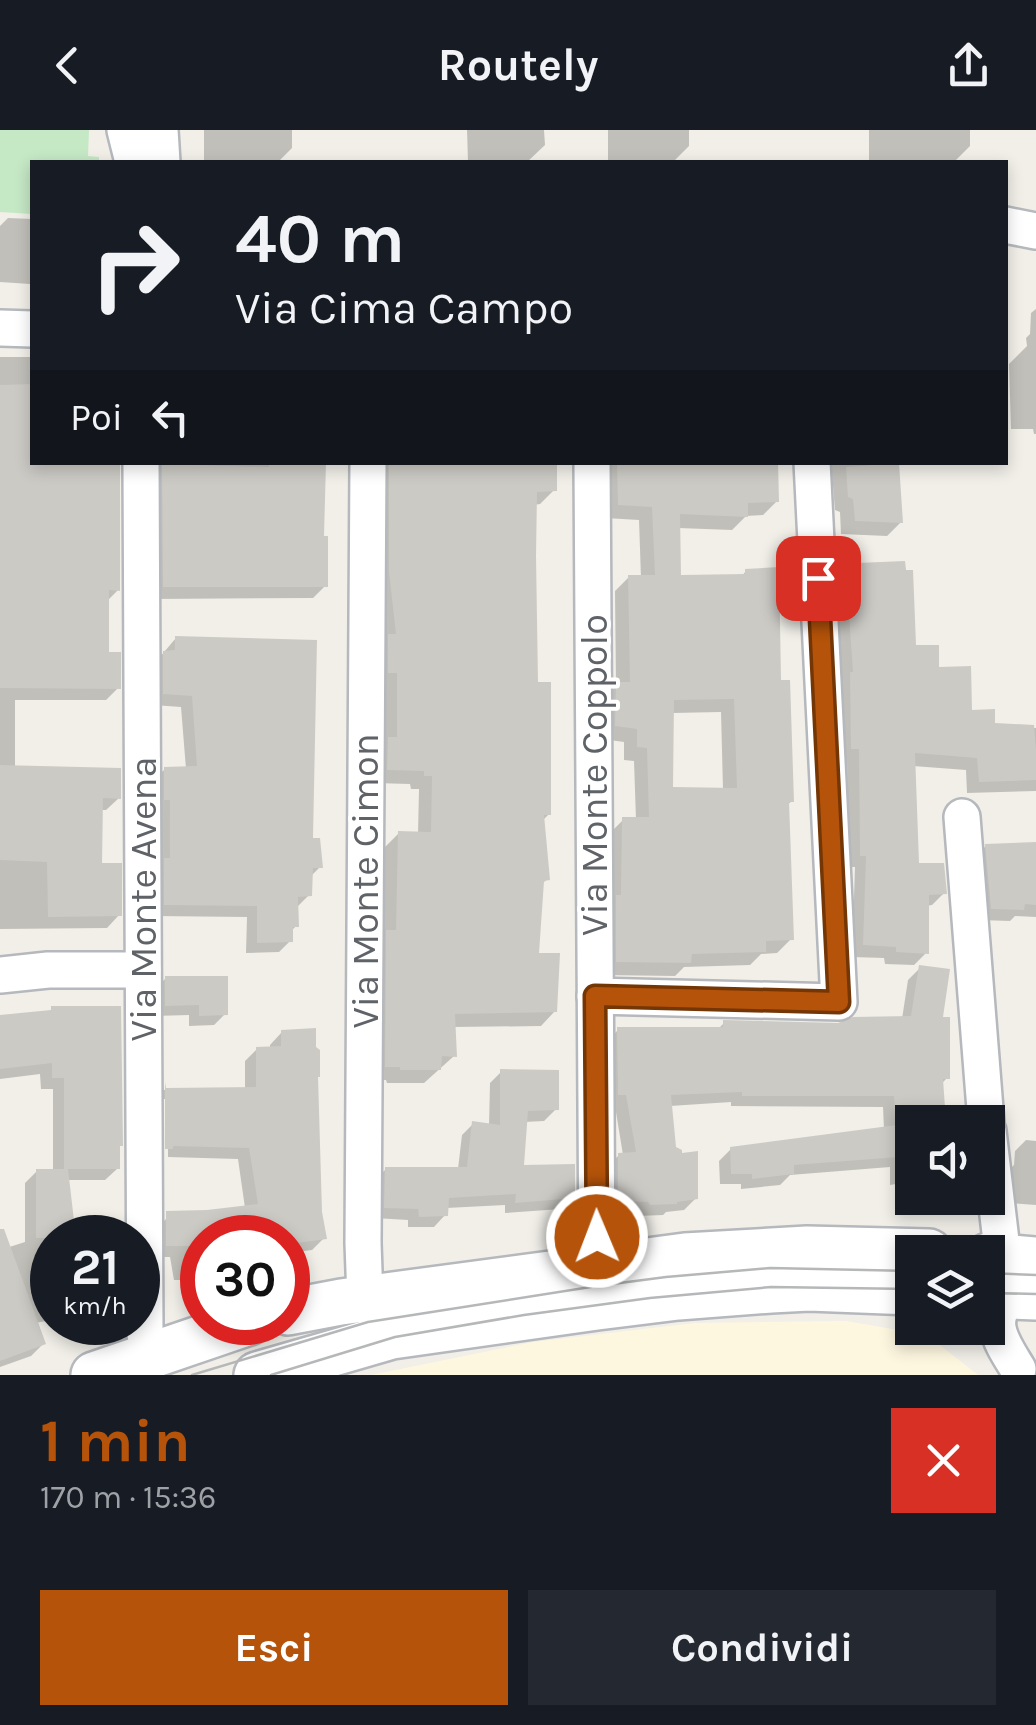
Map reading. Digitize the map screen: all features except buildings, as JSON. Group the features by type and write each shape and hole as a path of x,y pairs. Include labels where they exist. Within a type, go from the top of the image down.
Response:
{"street":[{"path":"125,130 133,160"},
{"path":"160,130 162,160"},
{"path":"1008,225 1036,230"},
{"path":"0,328 30,329"},
{"name":"Via Monte Avena","path":"141,465 144,1215"},
{"name":"Via Monte Cimon","path":"366,1300 362,1243 368,465"},
{"name":"Via Monte Coppolo","path":"592,465 597,1268"},
{"path":"595,996 839,1002 812,465"},
{"path":"962,817 985,1105"},
{"path":"0,976 48,970 143,970"},
{"path":"1005,1215 1020,1289 1000,1310 998,1329 1020,1372"},
{"path":"310,1309 685,1256 768,1250 895,1252"},
{"path":"257,1375 392,1336 512,1318 734,1292 809,1288 895,1293"},
{"path":"94,1375 182,1345"},
{"path":"994,1345 1020,1372"}],"shaded area":[{"path":"846,1321 895,1329 895,1345 940,1345 978,1375 371,1375 533,1342 695,1323"}],"green space":[{"path":"0,130 89,130 88,156 99,160 30,160 30,214 0,212"}],"tram line":[{"path":"192,1375 368,1322 597,1286 770,1268 895,1271"},
{"path":"1005,1274 1036,1275"},
{"path":"271,1375 395,1337 524,1315 771,1287 895,1289"},
{"path":"1005,1293 1036,1294"}],"route":[{"path":"597,1237 595,996 839,1002 818,578"}]}
